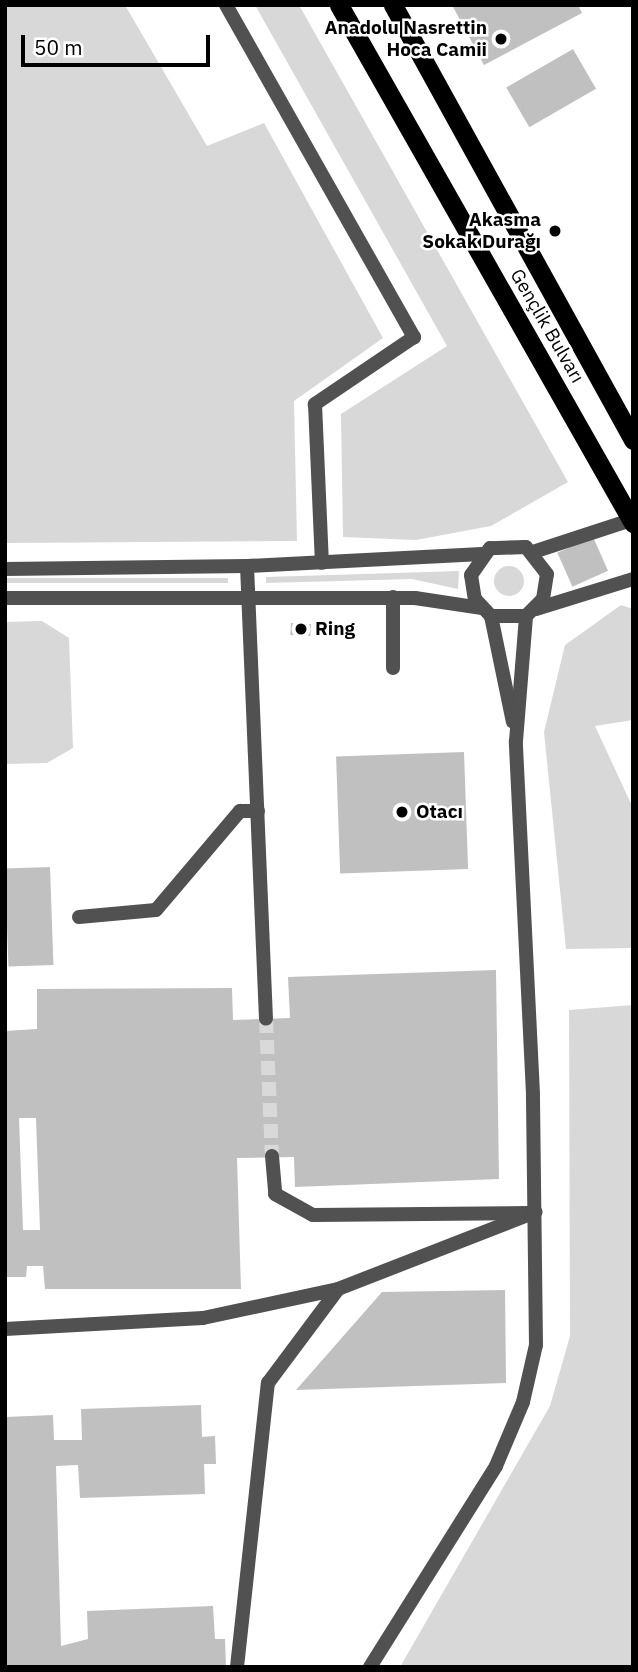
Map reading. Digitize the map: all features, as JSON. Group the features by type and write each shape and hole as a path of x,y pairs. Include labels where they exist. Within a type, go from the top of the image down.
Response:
{"highway":[{"name":"Gençlik Bulvarı","path":"339,5 632,521"},
{"name":"Gençlik Bulvarı","path":"393,5 633,440"}],"street":[{"path":"226,5 414,337 315,404 322,563"},
{"path":"5,569 322,563 482,554 508,543 533,551 632,521"},
{"path":"370,1667 496,1466 523,1402 536,1345 536,1212 516,741 531,613 547,574 533,551"},
{"path":"482,554 471,587 487,612 516,741"},
{"path":"247,566 266,1019"},
{"path":"5,598 393,597 487,612 531,613 633,579"},
{"path":"393,597 393,668"},
{"path":"79,917 156,910 240,811 258,810"},
{"path":"272,1156 275,1194 313,1215 536,1212"},
{"path":"5,1329 203,1318 338,1289 536,1212"},
{"path":"237,1667 268,1383 338,1289"}],"shaded area":[{"path":"5,5 125,5 207,146 264,123 383,338 294,401 297,541 5,543"},
{"path":"255,5 299,5 568,482 491,526 416,540 343,537 341,414 447,346"},
{"path":"509,566 520,570 524,581 520,592 509,596 498,592 494,581 498,570"},
{"path":"459,571 458,589 412,579 266,583 266,577"},
{"path":"5,578 228,578 228,583 5,583"},
{"path":"621,605 633,609 633,720 595,726 633,808 633,948 566,949 544,732 565,645"},
{"path":"42,621 69,638 73,748 47,763 5,764 5,622"},
{"path":"633,1005 633,1667 400,1667 550,1406 570,1336 569,1010"}],"building":[{"name":"Anadolu Nasrettin Hoca Camii","path":"452,5 578,5 582,13 484,65"},
{"path":"573,49 596,89 529,127 506,88"},
{"path":"593,537 608,571 572,587 557,553"},
{"name":"Ring","path":"291,623 311,624 310,636 290,635"},
{"name":"Otacı","path":"464,752 468,869 340,873 336,756"},
{"path":"50,867 53,965 8,967 5,869"},
{"path":"496,970 499,1179 295,1187 294,1157 237,1158 241,1289 45,1289 43,1266 27,1266 26,1277 5,1277 5,1031 37,1029 37,989 232,988 233,1020 290,1018 288,977","holes":["19,1118 36,1118 40,1230 23,1230"]},
{"path":"505,1290 506,1383 296,1390 382,1292"},
{"path":"201,1405 202,1437 215,1436 216,1464 204,1464 205,1494 80,1498 78,1465 56,1466 61,1646 88,1639 87,1611 213,1606 215,1639 225,1639 226,1667 5,1667 5,1417 53,1415 54,1440 82,1440 81,1409"}],"tunnel":[{"path":"266,1019 272,1156"}],"place":[{"name":"Anadolu Nasrettin Hoca Camii","path":"501,39"},
{"name":"Akasma Sokak Durağı","path":"555,231"},
{"name":"Ring","path":"301,629"},
{"name":"Otacı","path":"402,812"}]}
